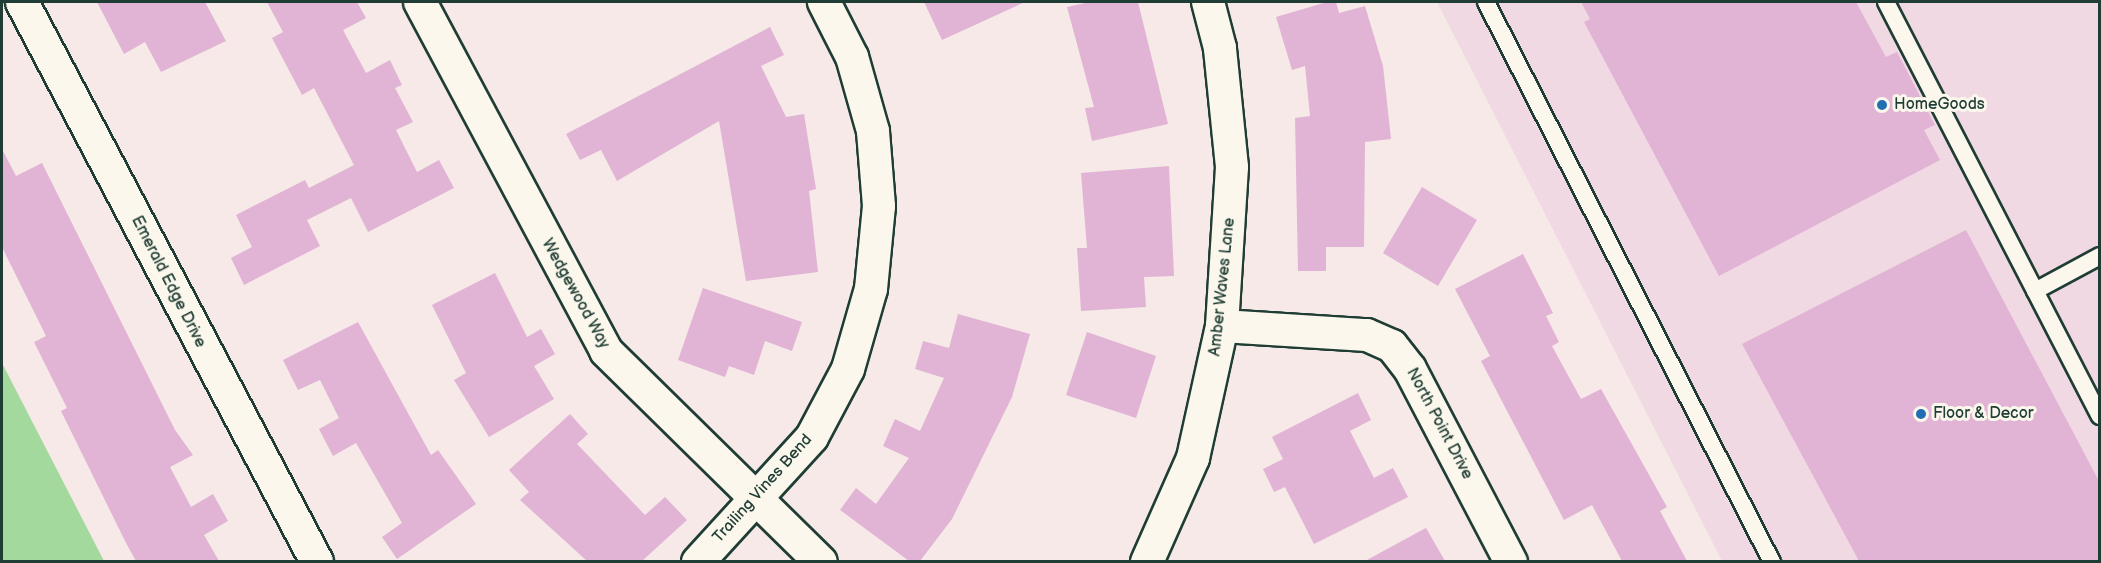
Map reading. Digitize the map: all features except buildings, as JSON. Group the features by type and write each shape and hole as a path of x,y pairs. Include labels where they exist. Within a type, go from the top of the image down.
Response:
{"street":[{"name":"Emerald Edge Drive","path":"22,2 317,561"},
{"name":"Wedgewood Way","path":"420,2 600,342 643,393 821,561"},
{"name":"Trailing Vines Bend","path":"698,561 756,501 812,437 834,398 860,331 876,253 873,131 852,57 824,2"},
{"name":"Amber Waves Lane","path":"1147,561 1193,458 1222,326 1232,166 1220,48 1208,2"},
{"name":"North Point Drive","path":"1222,326 1367,335 1392,346 1410,369 1511,561"}],"lane":[{"path":"1486,2 1772,561"},
{"path":"1886,2 2100,416"},
{"path":"2035,291 2100,256"}],"shaded area":[{"path":"1437,2 2099,2 2099,561 1722,561"}],"green space":[{"path":"2,363 104,561 2,561"}],"place":[{"name":"HomeGoods","path":"1882,105"},
{"name":"Floor & Decor","path":"1921,414"}]}
